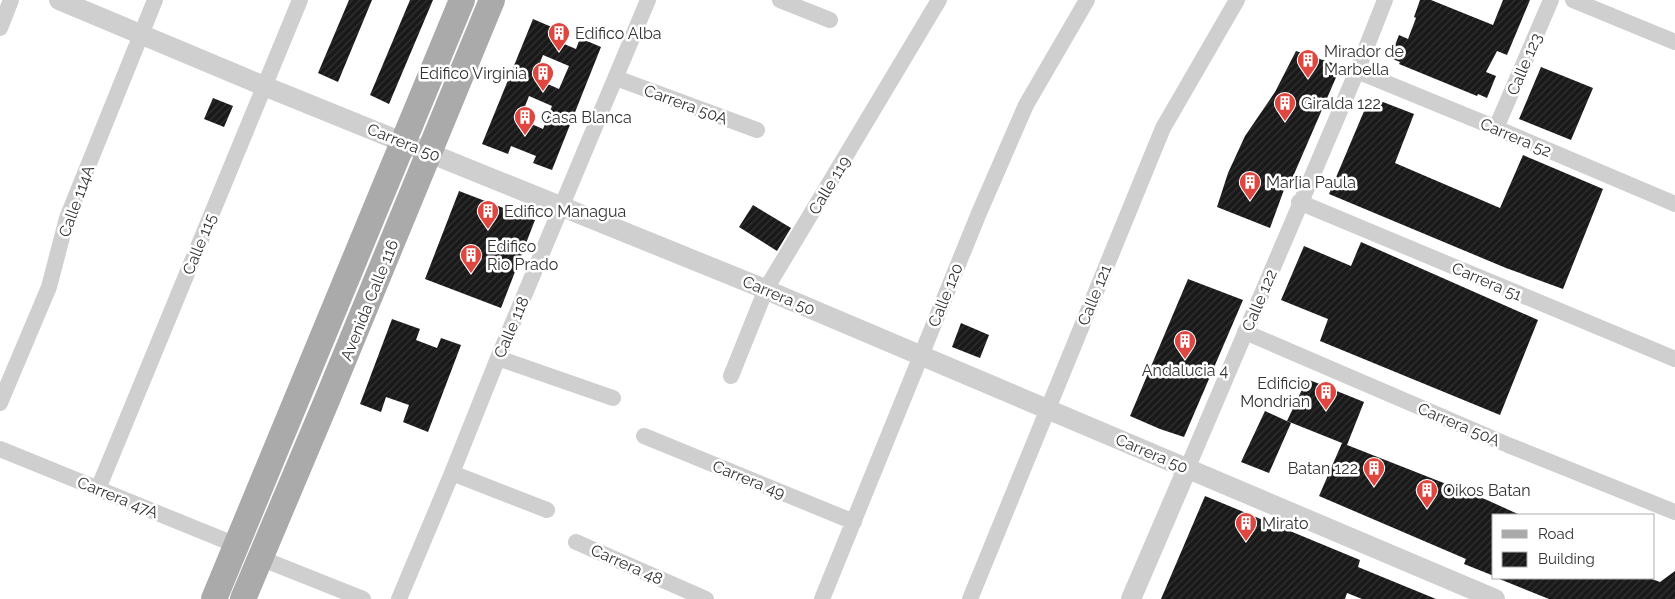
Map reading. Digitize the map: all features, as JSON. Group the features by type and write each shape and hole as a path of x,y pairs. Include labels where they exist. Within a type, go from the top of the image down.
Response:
{"main road":[{"name":"Avenida Calle 116","path":"214,599 462,0"},
{"name":"Avenida Calle 116","path":"243,599 492,0"}],"street":[{"path":"0,28 12,0"},
{"name":"Carrera 50","path":"59,0 142,33 264,86 766,289 1495,599"},
{"name":"Calle 114A","path":"0,403 49,287 67,218 155,0"},
{"name":"Calle 115","path":"98,489 300,0"},
{"name":"Calle 118","path":"399,599 648,0"},
{"path":"780,0 830,20"},
{"name":"Calle 119","path":"731,376 766,289 939,0"},
{"name":"Calle 120","path":"822,599 978,213 1026,105 1087,0"},
{"name":"Calle 121","path":"970,599 1163,128 1237,0"},
{"name":"Calle 122","path":"1131,599 1246,332 1299,202 1357,71 1385,0"},
{"name":"Calle 123","path":"1496,128 1551,0"},
{"path":"1573,0 1675,42"},
{"name":"Carrera 52","path":"1357,71 1675,204"},
{"name":"Carrera 50A","path":"616,78 757,130"},
{"name":"Carrera 51","path":"1299,202 1675,359"},
{"name":"Carrera 50A","path":"1246,332 1508,445 1675,512"},
{"path":"498,358 613,398"},
{"name":"Carrera 49","path":"644,436 854,522"},
{"name":"Carrera 47A","path":"0,449 236,545"},
{"path":"452,473 547,510"},
{"name":"Carrera 48","path":"576,542 706,599"},
{"path":"260,558 363,599"}],"building":[{"path":"349,0 372,0 338,82 318,73"},
{"path":"410,0 433,0 389,104 370,95"},
{"path":"1420,0 1431,0 1493,25 1503,0 1530,0 1507,55 1497,51 1486,72 1496,76 1487,98 1478,94 1477,96 1399,64 1400,62 1390,58 1399,35 1408,39"},
{"path":"533,19 554,28 550,38 576,49 580,38 601,47 552,170 533,163 536,156 511,146 508,154 482,144","holes":["543,55 569,66 559,89 534,78","529,96 552,106 543,129 520,119"]},
{"path":"1296,51 1341,66 1288,188 1285,187 1270,228 1217,207 1228,173 1245,136 1275,92"},
{"path":"1541,67 1593,88 1571,140 1519,119"},
{"path":"1370,97 1414,114 1395,163 1500,208 1523,155 1603,189 1563,289 1506,268 1329,194"},
{"path":"213,98 233,106 224,127 204,119"},
{"path":"459,191 535,220 501,308 425,279"},
{"path":"753,205 791,228 777,251 739,227"},
{"path":"1361,242 1538,320 1500,415 1320,341 1328,319 1281,300 1304,246 1351,266"},
{"path":"1188,279 1243,300 1184,437 1130,416"},
{"path":"392,319 420,329 416,340 437,348 441,338 461,345 428,432 403,422 409,405 386,397 381,412 360,404"},
{"path":"961,323 989,335 980,358 952,347"},
{"name":"Edificio Mondrian","path":"1307,379 1364,402 1347,445 1287,421"},
{"path":"1265,411 1291,423 1269,473 1241,462"},
{"path":"1342,443 1518,514 1492,514 1492,575 1464,564 1466,559 1319,496"},
{"path":"1205,496 1360,560 1358,567 1436,599 1362,599 1347,593 1345,599 1161,599"},
{"path":"1675,571 1675,599 1549,599 1499,579 1652,579 1660,582"}],"place":[{"name":"Edifico Alba","path":"559,52"},
{"name":"Mirador de Marbella","path":"1308,79"},
{"name":"Edifico Virginia","path":"543,92"},
{"name":"Giralda 122","path":"1285,122"},
{"name":"Casa Blanca","path":"525,136"},
{"name":"Mar[ia Paula","path":"1250,201"},
{"name":"Edifico Managua","path":"488,230"},
{"name":"Edifico Rio Prado","path":"471,274"},
{"name":"Andalucia 4","path":"1185,360"},
{"name":"Edificio Mondrian","path":"1326,411"},
{"name":"Batan 122","path":"1374,487"},
{"name":"Oikos Batan","path":"1427,509"},
{"name":"Mirato","path":"1246,542"}]}
